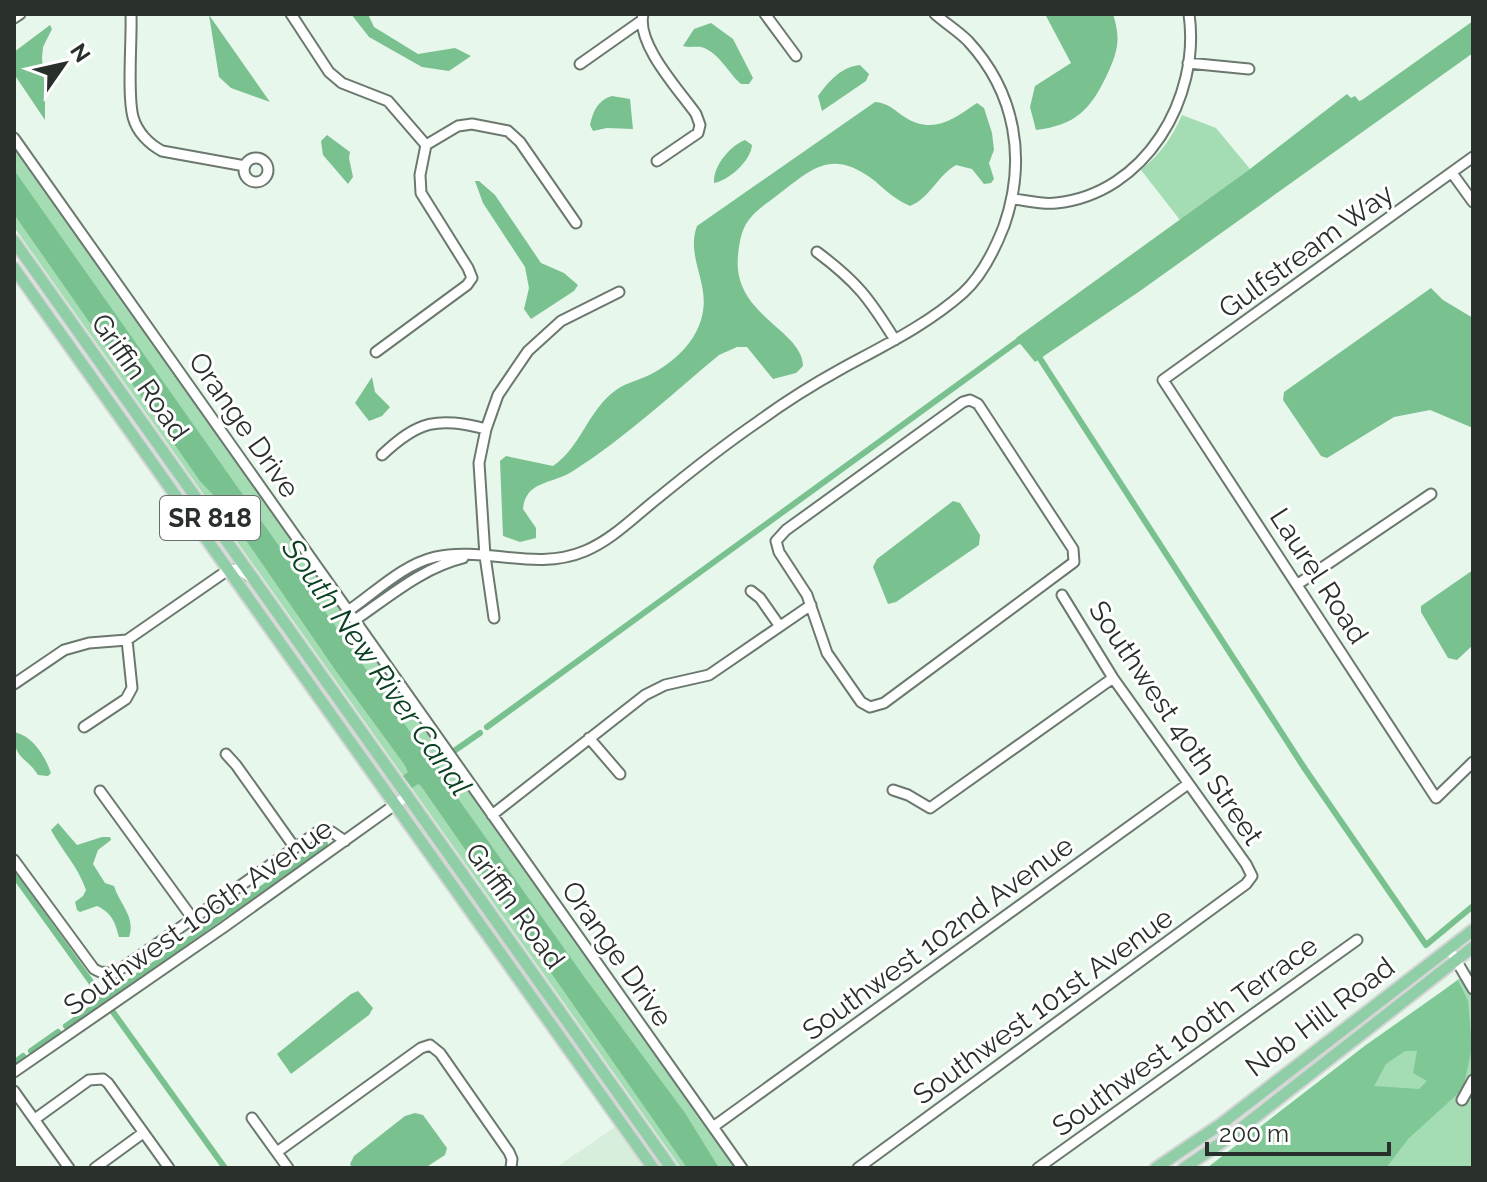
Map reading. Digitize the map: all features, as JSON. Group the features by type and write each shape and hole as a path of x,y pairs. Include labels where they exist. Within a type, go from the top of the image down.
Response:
{"main road":[{"name":"Griffin Road","path":"14,241 671,1168"},
{"name":"Griffin Road","path":"14,268 653,1168"},
{"name":"Nob Hill Road","path":"1156,1168 1221,1124 1468,934"},
{"name":"Nob Hill Road","path":"1184,1168 1231,1136 1473,948"},
{"path":"592,1081 604,1088 616,1089"},
{"path":"621,1123 630,1123 651,1140"}],"street":[{"path":"14,18 20,14"},
{"path":"131,14 131,107 138,129 162,151 245,166"},
{"path":"291,14 329,72 342,83 388,101 426,145"},
{"path":"765,14 796,56"},
{"path":"348,611 413,565 455,554 522,560 555,559 585,551 612,535 724,444 784,403 933,317 967,290 996,247 1013,199 1017,157 1012,116 992,73 967,40 935,14"},
{"path":"1013,199 1054,204 1094,194 1133,171 1161,140 1180,98 1192,35 1189,14"},
{"path":"580,64 642,18 647,44 696,114 700,125 698,133 657,161"},
{"path":"1188,63 1249,69"},
{"path":"376,352 467,285 472,278 421,193 420,175 426,145 458,126 492,126 508,131 520,142 576,223"},
{"name":"Orange Drive","path":"14,138 742,1168"},
{"name":"Gulfstream Way","path":"1163,380 1473,157"},
{"path":"1452,173 1473,202"},
{"path":"817,252 849,276 865,293 895,340"},
{"path":"494,618 482,556 479,463 486,429 498,395 528,351 561,321 619,292"},
{"name":"Laurel Road","path":"1163,380 1436,798 1473,762"},
{"path":"970,400 978,404 1075,555 1070,568 884,703 870,707 861,702 827,653 811,605 798,578 779,552 776,541 786,530 950,411 970,400"},
{"path":"382,455 404,434 433,422 462,423 486,429"},
{"path":"1298,584 1431,494"},
{"path":"355,620 440,565 482,556"},
{"path":"14,684 64,650 89,643 127,640 228,570 237,569 253,578"},
{"path":"751,591 760,598 779,625"},
{"name":"Southwest 40th Street","path":"1062,595 1113,678 1252,876"},
{"path":"492,815 645,695 665,685 709,675 811,605"},
{"path":"84,727 126,699 132,688 127,640"},
{"path":"893,790 930,808 934,806 1113,678"},
{"path":"589,738 620,774"},
{"path":"226,754 295,848"},
{"name":"Southwest 102nd Avenue","path":"713,1127 1188,784"},
{"path":"100,791 193,919"},
{"name":"Southwest 106th Avenue","path":"14,1072 407,796"},
{"path":"14,860 86,961 100,972 115,973 321,832 332,832 345,841"},
{"name":"Southwest 101st Avenue","path":"858,1168 1246,884 1252,876"},
{"path":"1468,934 1473,948"},
{"name":"Southwest 100th Terrace","path":"1038,1168 1357,940"},
{"path":"1448,950 1473,989"},
{"path":"277,1152 430,1043 509,1152 512,1166"},
{"path":"35,1119 89,1080 98,1078 108,1083 169,1168"},
{"path":"1473,1080 1462,1100 1473,1089"},
{"path":"14,1091 69,1168"},
{"path":"252,1118 288,1168"},
{"path":"95,1168 143,1133"}],"shaded area":[{"path":"351,14 368,14 374,27 418,54 455,48 471,56 449,71 422,67 369,37"},
{"path":"1045,14 1113,14 1117,45 1107,75 1088,106 1072,120 1036,130 1030,107 1035,86 1071,63"},
{"path":"209,15 270,102 231,88 219,77"},
{"path":"1473,21 1473,53 1140,291 1035,362 1018,341 1016,338 1250,169 1347,94 1362,100"},
{"path":"711,23 733,39 753,78 749,84 741,84 707,50 683,46 694,29"},
{"path":"50,25 52,29 43,47 42,58 45,120 14,74 14,52"},
{"path":"860,65 869,74 866,81 822,111 818,96 827,85 841,72"},
{"path":"612,96 630,99 633,129 593,131 590,125 595,111 603,100"},
{"path":"875,102 887,105 923,125 950,120 977,103 984,108 992,133 994,150 989,163 994,179 984,184 972,169 956,165 923,198 910,206 860,171 846,165 822,166 800,178 748,221 741,236 738,256 739,276 746,293 792,342 800,353 803,366 796,373 773,379 747,347 737,347 719,355 592,458 529,493 523,509 536,528 536,538 520,542 503,536 500,461 506,456 553,466 571,449 606,398 620,387 664,367 692,339 701,321 704,300 695,258 697,226"},
{"path":"1182,115 1216,128 1250,169 1180,220 1141,170 1165,145"},
{"path":"327,135 350,152 353,177 348,184 323,155 321,141"},
{"path":"745,140 752,145 743,164 714,183 716,170 724,157"},
{"path":"14,144 738,1168 681,1168 14,227"},
{"path":"14,170 422,749 441,769 442,776 585,978 685,1113 719,1168 687,1168 421,786 418,784 412,788 403,776 408,772 404,764 219,501 200,481 14,214"},
{"path":"475,181 495,195 541,263 564,273 578,285 574,291 531,319 524,309 529,288 525,267 483,203"},
{"path":"1431,288 1443,300 1473,318 1473,428 1430,410 1394,417 1327,458 1321,456 1283,400 1284,392"},
{"path":"372,377 375,392 390,407 382,416 369,421 355,403"},
{"path":"953,501 960,503 980,535 979,545 896,602 888,604 873,567 877,559"},
{"path":"1473,570 1473,645 1457,660 1448,658 1421,612 1421,606"},
{"path":"14,732 27,738 37,748 51,773 48,776 38,775 21,756 16,748"},
{"path":"58,823 77,845 110,837 111,840 98,850 93,864 105,883 114,886 129,917 129,937 119,937 112,918 97,906 80,912 77,910 75,902 86,890 79,873 51,830"},
{"path":"1473,968 1473,1168 1207,1168 1366,1045"},
{"path":"1458,980 1468,1001 1472,1047 1463,1089 1408,1139 1386,1168 1207,1168 1366,1045","holes":["1405,1051 1417,1051 1413,1073 1427,1081 1419,1089 1374,1086 1386,1064"]},
{"path":"358,991 373,1008 369,1015 291,1074 277,1054"},
{"path":"415,1113 423,1115 447,1148 445,1155 425,1168 352,1168 350,1164 354,1156 405,1116"},
{"path":"621,1123 650,1168 555,1168"}],"waterway":[{"path":"487,727 1018,341 1026,342"},
{"path":"1037,354 1305,769 1426,945 1473,906"},
{"name":"South New River Canal","path":"454,751 480,733"},
{"path":"14,875 104,1000 325,844"},
{"path":"66,1026 105,1002"},
{"path":"113,1012 225,1168"},
{"path":"31,1051 58,1032"},
{"path":"14,1063 23,1056"}]}
